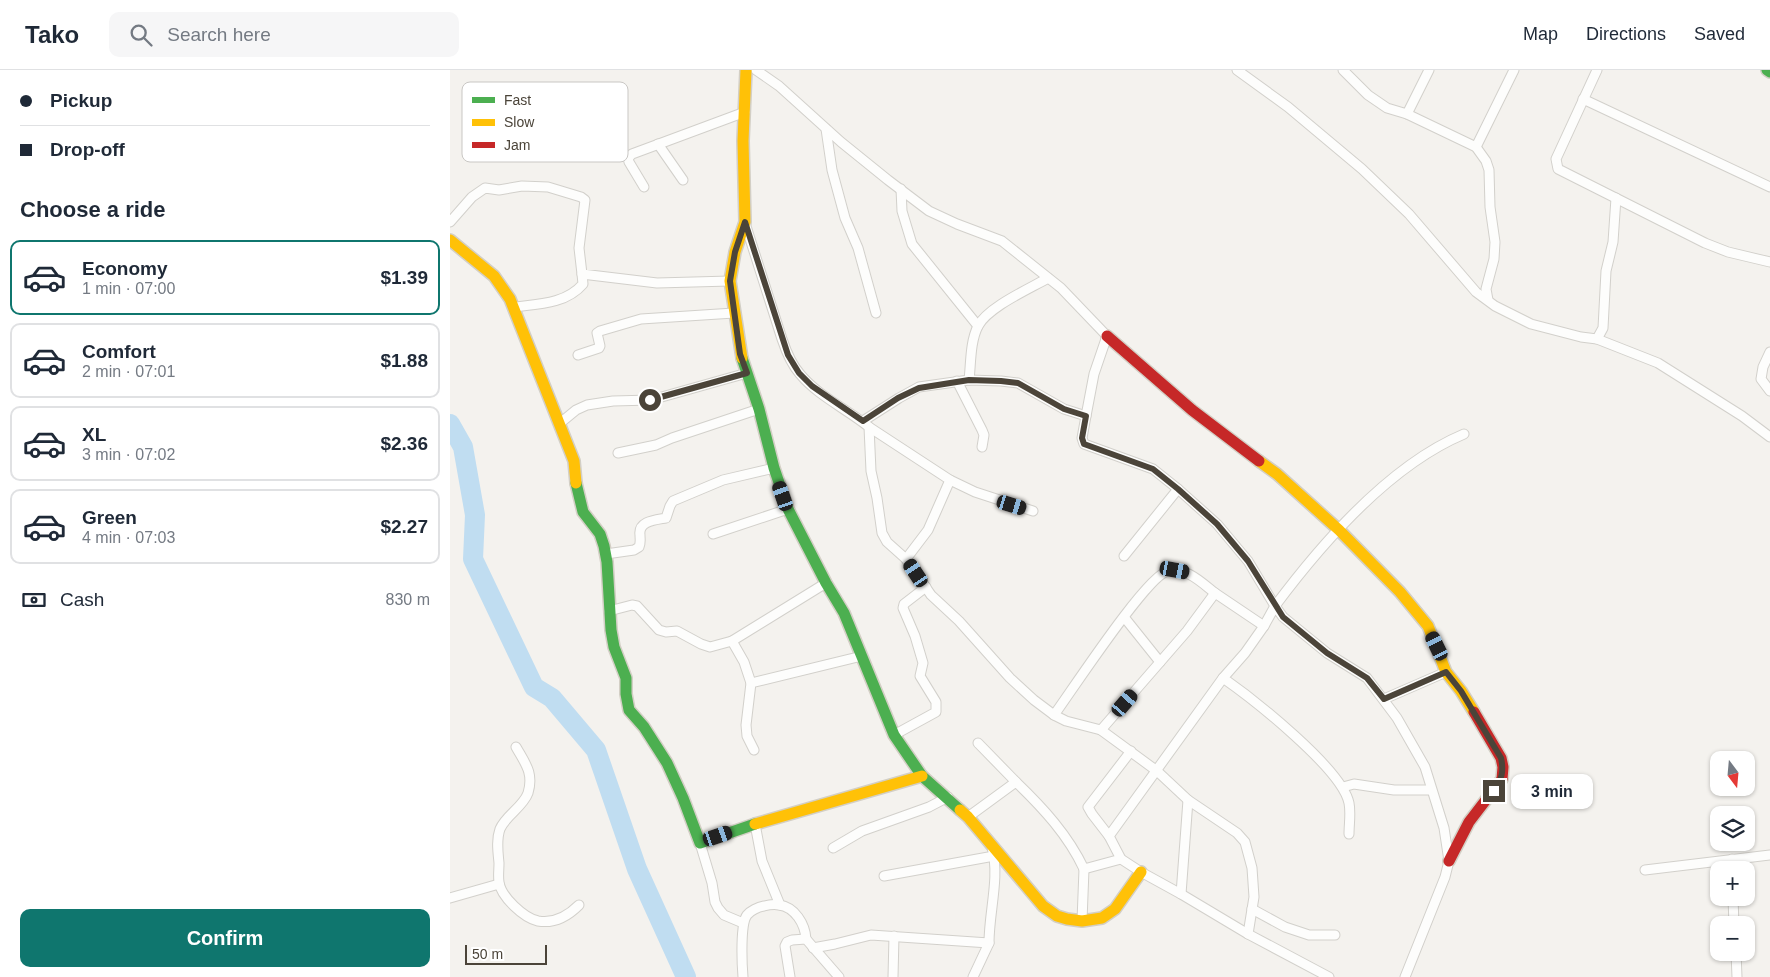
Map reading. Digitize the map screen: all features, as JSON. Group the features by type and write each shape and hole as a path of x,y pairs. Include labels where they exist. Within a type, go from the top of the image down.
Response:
{"street":[{"path":"746,70 743,141 745,222 788,355 799,373 812,386 950,480 975,492 1033,511"},
{"path":"1237,70 1288,107 1362,169 1409,214 1476,292 1495,306 1531,324 1581,337 1597,339 1658,363 1742,416 1770,437"},
{"path":"1343,70 1368,95 1387,108 1407,114 1476,147 1486,161 1490,170 1490,207 1495,242 1494,259 1486,289 1488,300"},
{"path":"1407,114 1429,70"},
{"path":"1476,147 1514,70"},
{"path":"1597,70 1556,159 1558,169 1705,242 1728,252 1770,262"},
{"path":"761,71 826,129 929,211 1002,241 1048,278 1107,336 1192,410 1277,474 1339,530 1400,592 1428,626 1446,672 1461,691 1489,736 1501,758 1503,767 1502,780 1469,822 1449,861 1442,886 1405,977"},
{"path":"1583,99 1770,187"},
{"path":"644,187 629,162 628,158 632,154 745,112"},
{"path":"826,129 832,170 845,218 858,248 876,313"},
{"path":"658,144 682,180"},
{"path":"450,222 472,197 485,188 499,190 522,186 548,187 581,197 585,200 578,248 583,284 577,291 566,298 514,307"},
{"path":"901,189 902,211 912,244 978,326"},
{"path":"1597,339 1603,328 1606,271 1613,242 1616,198"},
{"path":"745,222 735,252 730,281 740,354 759,409 774,468 788,509 826,584 844,613 894,735 922,776 948,796 968,817 992,850 1043,906 1057,916 1082,921 1102,918 1115,909 1141,872"},
{"path":"450,240 482,265 505,290 514,307 574,462 583,512 600,534 606,554 609,611 614,647 626,678 629,710 644,727 667,763 683,798 700,843 718,908 724,915 743,923"},
{"path":"582,274 657,283 730,281"},
{"path":"969,380 974,338 978,326 986,315 1048,278"},
{"path":"578,355 599,348 597,334 600,331 641,320 734,313"},
{"path":"1107,336 1094,374 1082,438 1084,444 1153,469 1178,489 1217,524 1248,561 1283,617 1327,653 1367,678 1397,718 1425,767 1444,828 1449,861"},
{"path":"1770,352 1763,367 1761,379 1770,391"},
{"path":"559,424 576,410 587,405 613,400 650,400 747,373"},
{"path":"866,424 898,398 919,388 969,380 1018,383 1064,409 1086,416"},
{"path":"957,381 984,435 982,447"},
{"path":"618,454 656,445 759,409"},
{"path":"866,424 871,471 882,532 887,542 906,559 931,595 959,621 1010,678 1034,700 1054,715 1066,721 1102,730 1157,771 1188,800 1237,833 1245,842 1252,868 1254,897 1248,934"},
{"path":"1109,836 1223,678 1245,653 1275,606 1300,573 1362,504 1419,458 1464,434"},
{"path":"606,554 634,550 639,547 641,541 639,532 642,525 666,518 674,501 723,480 774,468"},
{"path":"906,559 928,530 950,480"},
{"path":"1124,556 1178,489"},
{"path":"712,534 788,509"},
{"path":"1054,715 1124,617 1160,574 1167,571 1186,572 1264,626"},
{"path":"609,611 632,605 637,606 659,630 666,632 677,631 710,647 732,641 826,584"},
{"path":"894,735 936,712 936,702 920,676 922,662 915,636 903,608 904,604 926,587"},
{"path":"1102,730 1187,631 1216,593"},
{"path":"1124,617 1160,662"},
{"path":"732,641 744,662 752,682 746,725 747,736 754,750"},
{"path":"752,682 862,656"},
{"path":"1384,699 1446,672"},
{"path":"1223,678 1255,701 1284,727 1315,756 1343,787 1349,804 1348,834"},
{"path":"978,743 1062,832 1075,850 1084,869 1082,921"},
{"path":"516,747 529,769 530,782 528,793 524,800 504,822 498,837 499,884 508,900 530,920 542,922 557,920 567,916 579,905"},
{"path":"1130,751 1088,807 1109,836 1121,859 1248,934 1330,977"},
{"path":"700,843 755,824 922,776"},
{"path":"968,817 1016,782"},
{"path":"1343,787 1354,784 1394,790 1431,790"},
{"path":"833,848 862,831 929,807 948,796"},
{"path":"1182,894 1188,800"},
{"path":"755,824 762,860 780,905"},
{"path":"884,876 992,850"},
{"path":"973,977 989,943 995,883 992,850"},
{"path":"1644,870 1770,855"},
{"path":"1084,869 1121,859"},
{"path":"450,898 499,884"},
{"path":"743,977 743,923 747,914 760,907 780,905 792,911 806,931 806,939 839,977"},
{"path":"1252,909 1285,927 1309,935 1335,935"},
{"path":"813,948 871,935 989,943"},
{"path":"893,977 894,936"},
{"path":"790,977 786,942 806,939"},
{"path":"1736,961 1737,977"}],"waterway":[{"path":"450,424 463,447 475,515 473,559 534,687 552,698 596,750 637,869 686,977"}],"traffic: fast":[{"path":"742,358 788,509 826,583 844,613 894,735 922,776 960,810"},
{"path":"576,483 583,512 600,534 604,546 607,562 611,630 614,647 626,678 629,710 644,727 667,763 700,843 755,824"}],"traffic: slow":[{"path":"742,358 730,281 735,252 745,222 743,141 746,70"},
{"path":"450,240 494,276 510,299 574,461 576,483"},
{"path":"1259,461 1277,474 1339,530 1400,592 1428,626 1446,672 1474,712"},
{"path":"755,824 922,776"},
{"path":"960,810 1043,906 1057,916 1082,921 1102,918 1115,909 1141,872"}],"traffic: jam":[{"path":"1107,336 1192,410 1259,461"},
{"path":"1449,861 1469,822 1502,779 1503,767 1501,758 1474,712"}],"route":[{"path":"650,400 747,373 740,354 730,281 735,252 745,222 788,355 799,373 812,386 863,421 898,398 919,388 969,380 1018,383 1064,409 1086,416 1082,438 1084,444 1153,469 1178,489 1217,524 1248,561 1283,617 1327,653 1367,678 1384,699 1446,672 1461,691 1501,758 1503,767 1502,780 1494,791"}]}
